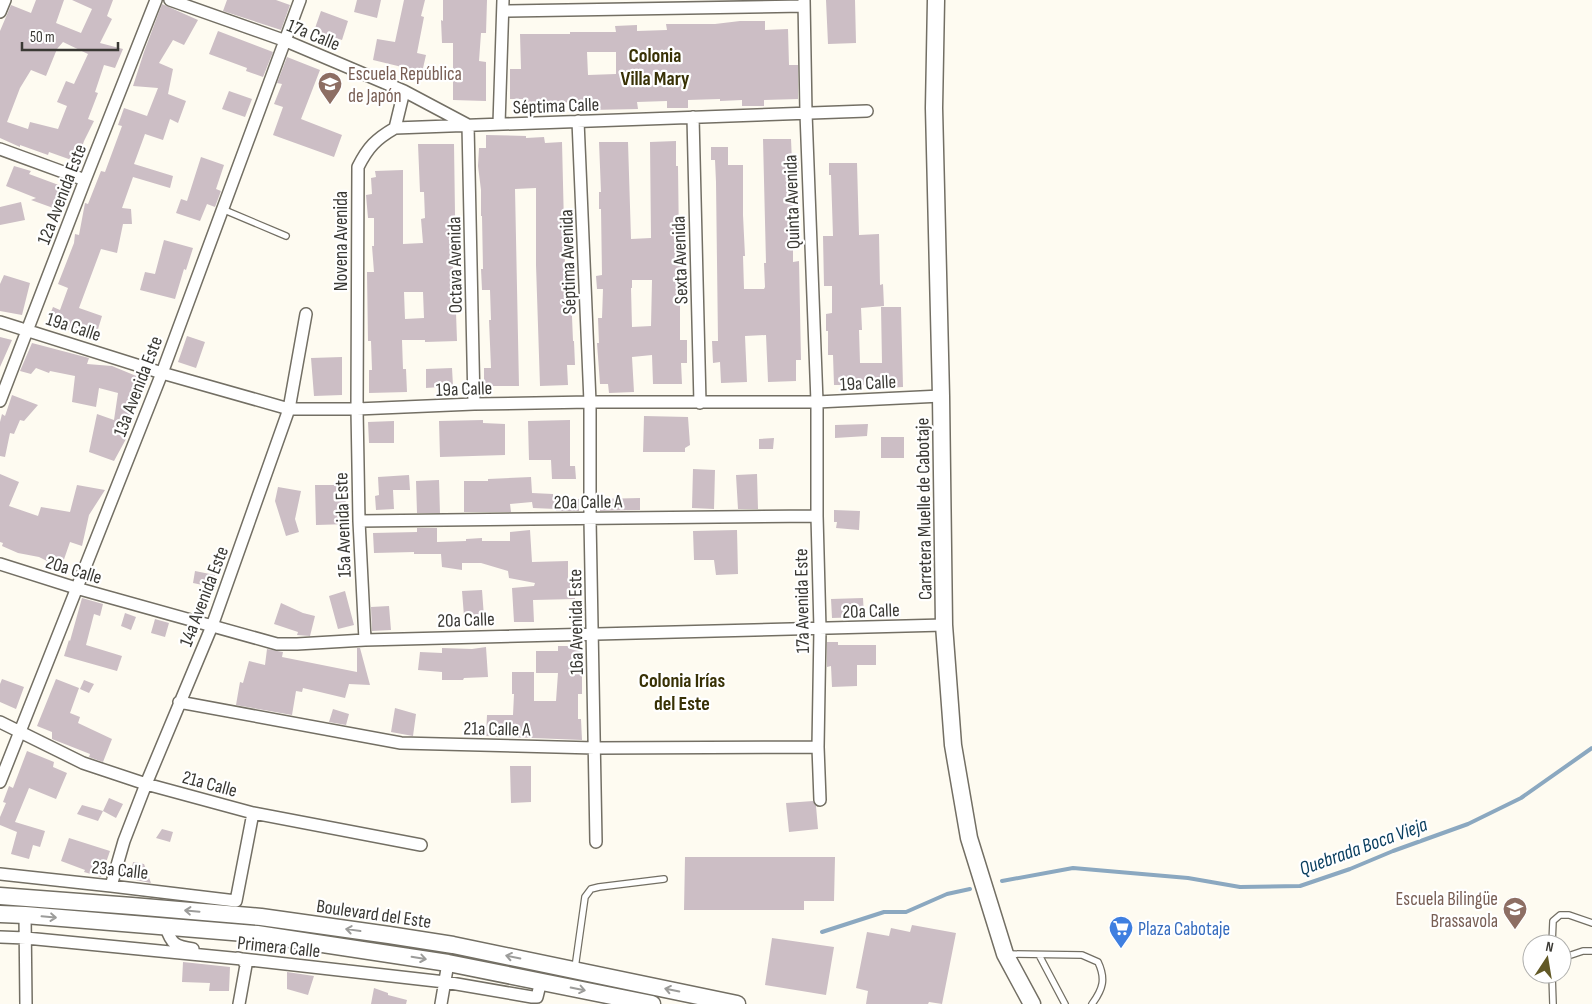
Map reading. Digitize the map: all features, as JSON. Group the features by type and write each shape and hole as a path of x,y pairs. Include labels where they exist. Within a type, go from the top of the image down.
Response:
{"main road":[{"name":"Carretera Muelle de Cabotaje","path":"936,0 934,108 944,625 953,745 969,838 1005,954 1032,1004"},
{"name":"Boulevard del Este","path":"0,896 261,917 453,945 737,1004"},
{"path":"0,914 257,934 448,962 652,1004"}],"street":[{"path":"0,12 5,0"},
{"name":"12a Avenida Este","path":"0,401 156,0"},
{"name":"17a Calle","path":"170,0 286,41 404,91 468,125"},
{"name":"13a Avenida Este","path":"0,782 162,373 300,0"},
{"path":"499,124 503,5 804,3"},
{"name":"Quinta Avenida","path":"804,3 806,113 817,402"},
{"path":"395,128 404,91"},
{"name":"Séptima Calle","path":"395,128 868,111"},
{"name":"Sexta Avenida","path":"693,117 700,403"},
{"name":"Séptima Avenida","path":"578,121 590,402"},
{"name":"Octava Avenida","path":"468,125 474,404"},
{"name":"Novena Avenida","path":"357,409 358,167 367,150 379,138 395,128"},
{"path":"0,149 85,180"},
{"name":"14a Avenida Este","path":"111,886 124,841 146,784 212,626 289,409 306,314"},
{"name":"19a Calle","path":"0,322 162,373 289,409 357,409 590,402 817,402 941,396"},
{"name":"16a Avenida Este","path":"590,402 590,519 596,842"},
{"name":"17a Avenida Este","path":"817,402 817,516 820,629 818,746 820,800"},
{"name":"15a Avenida Este","path":"357,409 359,521 365,640"},
{"name":"20a Calle A","path":"359,521 817,516"},
{"name":"20a Calle","path":"0,564 76,588 277,644 944,625"},
{"name":"21a Calle A","path":"179,702 401,743 595,748 818,746"},
{"name":"21a Calle","path":"0,722 82,763 146,784 253,813 421,845"},
{"name":"23a Calle","path":"0,874 236,901 253,813"},
{"path":"25,915 26,1004"},
{"path":"166,927 169,939 184,948 229,955 242,959 246,965 239,1004"},
{"name":"Primera Calle","path":"0,938 26,938 242,959 445,982 532,997 537,997 541,981"},
{"path":"441,1004 448,962"}],"lane":[{"path":"222,209 286,236"},
{"path":"575,970 585,897 591,889 664,879"},
{"path":"1552,934 1553,921 1560,915 1576,917 1592,923"},
{"path":"1572,955 1583,951 1592,951"},
{"path":"1005,954 1082,955 1098,962 1103,973 1103,983 1092,1004"},
{"path":"1038,955 1065,1004"},
{"path":"1552,984 1553,1004"}],"building":[{"path":"36,0 64,0 56,23 81,33 92,9 72,0 113,0 107,16 112,19 100,43 123,49 115,68 104,65 95,92 98,93 88,119 94,121 84,141 77,162 49,152 48,155 20,145 20,147 0,138 0,31 11,5 31,13","holes":["63,42 88,54 74,84 66,81 57,102 67,106 58,129 30,122 28,129 7,122 20,88 31,70 46,76 57,49"]},
{"path":"227,0 276,0 290,5 281,30 223,11"},
{"path":"357,0 381,0 377,18 354,12"},
{"path":"404,0 425,0 421,16 424,17 417,53 426,55 421,77 400,73 402,67 373,60 377,39 395,42"},
{"path":"443,0 487,0 486,33 481,33 479,61 486,62 486,101 453,100 453,43 442,43 441,20 443,21"},
{"path":"826,0 855,0 856,43 828,44"},
{"path":"162,4 198,20 184,45 173,40 159,63 173,69 168,94 186,101 178,123 170,119 163,140 145,134 134,164 173,176 170,188 133,177 122,208 131,209 132,224 123,224 117,253 101,249 79,308 102,316 95,339 74,335 75,332 47,322 53,307 60,310 68,288 58,284 74,243 75,234 79,235 85,203 88,204 101,171 105,172 122,126 118,125 124,108 147,116 158,88 133,86"},
{"path":"321,11 348,21 342,40 314,31"},
{"path":"765,21 765,30 788,29 789,65 798,65 798,99 764,100 764,106 742,106 742,100 688,100 688,108 667,108 667,101 637,102 638,109 591,110 591,102 524,103 524,99 510,99 510,69 521,69 520,34 616,32 615,26 637,25 637,31 667,30 666,24","holes":["587,52 616,52 616,74 588,75"]},
{"path":"218,31 273,52 263,77 246,71 247,68 209,54"},
{"path":"287,57 320,70 301,119 342,135 334,157 273,135 283,107 274,104 282,84 277,83"},
{"path":"229,91 252,99 245,117 222,109"},
{"path":"486,135 526,136 526,138 544,137 545,143 562,142 565,267 570,267 575,365 567,365 568,385 540,386 536,265 536,188 515,189 519,386 484,386 484,368 491,368 489,320 491,320 490,290 482,290 482,216 478,166 479,148 486,148"},
{"path":"763,139 791,139 792,162 799,162 799,181 792,181 793,212 799,212 799,234 793,235 793,262 799,261 801,360 796,360 796,381 768,382 766,335 745,336 747,382 721,383 720,362 713,363 712,341 718,341 716,182 715,160 711,160 711,147 728,147 728,165 743,165 744,289 764,289 764,263 766,263"},
{"path":"676,141 679,243 682,243 682,265 686,265 686,282 680,283 680,340 687,340 687,363 681,363 682,384 653,384 652,355 632,357 634,392 609,393 608,384 600,384 597,343 599,343 598,318 602,318 603,289 597,289 596,276 602,275 601,209 599,209 599,192 601,192 599,142 628,142 631,239 651,238 650,142","holes":["632,280 652,280 651,326 632,327"]},
{"path":"418,144 454,144 458,263 453,264 454,294 457,294 458,312 456,312 457,341 425,342 425,340 402,340 403,369 406,369 407,392 369,393 369,370 372,370 371,341 368,341 367,272 374,272 372,246 374,246 374,218 368,218 366,195 372,194 371,178 376,177 375,171 403,170 403,244 423,243 421,219 425,218 424,192 420,192","holes":["404,292 423,292 424,318 405,319"]},
{"path":"201,157 224,165 216,189 221,191 215,207 207,204 200,221 176,213 181,199 187,201"},
{"path":"829,163 857,163 859,235 879,234 880,285 883,284 884,306 861,308 862,330 859,330 860,363 882,363 881,307 901,307 903,387 882,388 882,385 834,385 833,355 828,355 828,331 826,331 826,314 832,313 832,286 824,286 823,236 833,236"},
{"path":"14,166 31,171 29,174 64,187 56,209 31,200 36,198 6,186"},
{"path":"21,202 25,220 0,225 0,207"},
{"path":"164,240 193,248 175,299 140,290 145,272 155,274"},
{"path":"4,275 30,283 22,315 0,311 0,284"},
{"path":"187,336 205,342 196,368 178,362"},
{"path":"0,337 12,340 0,367"},
{"path":"32,343 89,358 87,364 112,366 146,380 126,424 128,425 120,436 126,439 114,461 89,452 97,414 114,420 118,393 99,388 96,407 72,402 75,376 50,371 49,373 36,368 31,374 20,371"},
{"path":"342,357 342,395 314,396 311,358"},
{"path":"452,368 453,386 426,388 426,369"},
{"path":"12,395 38,405 24,421 20,420 14,434 10,433 5,457 0,456 0,422 2,414 5,416"},
{"path":"644,416 688,417 690,445 685,448 685,452 643,452"},
{"path":"483,420 483,423 505,424 505,455 440,457 439,421"},
{"path":"570,420 570,466 575,466 576,479 552,479 551,460 529,460 528,421"},
{"path":"394,421 394,443 369,443 368,422"},
{"path":"868,424 867,436 835,438 835,425"},
{"path":"881,437 904,437 904,458 881,458"},
{"path":"774,438 773,449 759,449 759,439"},
{"path":"693,469 715,470 714,509 692,508"},
{"path":"0,474 19,482 9,506 38,516 41,507 70,512 77,485 105,490 89,515 82,546 70,542 61,568 39,557 18,553 2,546 3,543 0,542"},
{"path":"757,474 758,509 738,509 736,475"},
{"path":"409,475 410,490 393,490 394,509 376,510 375,496 379,495 378,477"},
{"path":"531,477 532,493 553,494 553,500 579,499 579,511 533,508 532,502 510,504 511,512 464,512 464,481"},
{"path":"439,480 440,513 417,513 416,481"},
{"path":"315,485 345,485 346,510 348,510 349,524 316,525"},
{"path":"278,487 301,491 295,519 299,532 286,536 275,501"},
{"path":"640,498 640,510 600,511 599,499"},
{"path":"834,510 860,511 859,530 836,528 837,522 834,522"},
{"path":"417,528 437,528 437,542 466,541 466,539 482,538 482,541 510,541 510,532 530,530 532,562 568,561 568,579 574,579 575,599 533,600 534,622 514,622 512,588 534,586 535,583 509,578 508,571 481,563 462,563 462,570 442,567 441,554 414,554 414,552 374,553 373,533 417,532"},
{"path":"737,530 738,574 716,575 714,560 694,560 693,531"},
{"path":"195,571 215,575 212,587 193,583"},
{"path":"482,590 484,617 464,616 462,591"},
{"path":"345,591 354,625 338,629 329,596"},
{"path":"82,598 103,604 100,616 94,614 86,645 122,656 117,671 64,656"},
{"path":"863,598 864,617 832,618 831,599"},
{"path":"281,603 315,616 310,636 297,635 298,632 274,624"},
{"path":"389,606 391,630 372,631 371,607"},
{"path":"125,613 136,617 131,630 121,626"},
{"path":"155,619 169,623 165,637 151,633"},
{"path":"827,642 838,642 838,645 876,645 876,665 857,665 857,686 832,687 831,666 827,667"},
{"path":"558,646 582,646 582,694 578,694 578,719 581,719 582,740 486,736 487,715 513,715 512,672 534,672 534,701 556,701 558,673 536,673 536,651 558,651"},
{"path":"486,647 488,677 442,680 442,672 418,670 420,652 442,653 442,648 472,649"},
{"path":"357,648 360,648 370,685 349,684 345,698 303,688 302,692 296,691 292,715 236,705 240,682 243,683 249,661 265,665 267,649 283,652 282,657 357,672"},
{"path":"2,679 24,687 16,709 0,702 0,684"},
{"path":"56,679 79,688 70,713 80,717 78,723 112,739 103,762 89,757 90,754 52,739 52,732 37,726"},
{"path":"84,680 94,684 89,693 80,689"},
{"path":"395,708 416,714 413,736 391,732"},
{"path":"333,709 349,714 346,725 329,722"},
{"path":"27,751 54,762 53,767 67,773 56,799 29,788 15,822 45,831 40,847 33,845 29,859 11,854 17,832 0,825 0,817 6,803 3,802 9,786 13,788"},
{"path":"510,766 531,766 531,802 511,803"},
{"path":"109,798 123,804 116,818 103,811"},
{"path":"813,801 816,806 818,829 789,832 786,803"},
{"path":"82,805 103,811 98,821 77,814"},
{"path":"162,829 173,832 170,842 156,838"},
{"path":"69,838 110,851 101,877 84,872 85,870 61,861"},
{"path":"685,857 835,857 834,901 804,901 804,910 684,910"},
{"path":"133,862 144,864 151,883 130,879"},
{"path":"912,925 956,933 942,1004 929,1002 928,1004 866,1004 868,991 856,988 867,932 889,936 891,928 910,932"},
{"path":"772,938 834,947 826,995 765,985"},
{"path":"183,962 230,967 229,991 209,991 210,983 182,982"},
{"path":"287,972 314,976 308,995 287,989"},
{"path":"374,988 388,993 388,995 407,1000 406,1004 371,1004"}],"waterway":[{"name":"Quebrada Boca Vieja","path":"1002,881 1073,868 1188,878 1240,887 1300,886 1468,824 1521,798 1592,748"},
{"name":"Quebrada Boca Vieja","path":"822,932 884,912 906,912 947,894 970,889"}],"place":[{"name":"Escuela República de Japón","path":"330,105"},
{"name":"Escuela Bilingüe Brassavola","path":"1515,930"},
{"name":"Plaza Cabotaje","path":"1121,949"}],"district":[{"name":"Colonia Villa Mary","path":"655,66"},
{"name":"Colonia Irías del Este","path":"682,692"}]}
